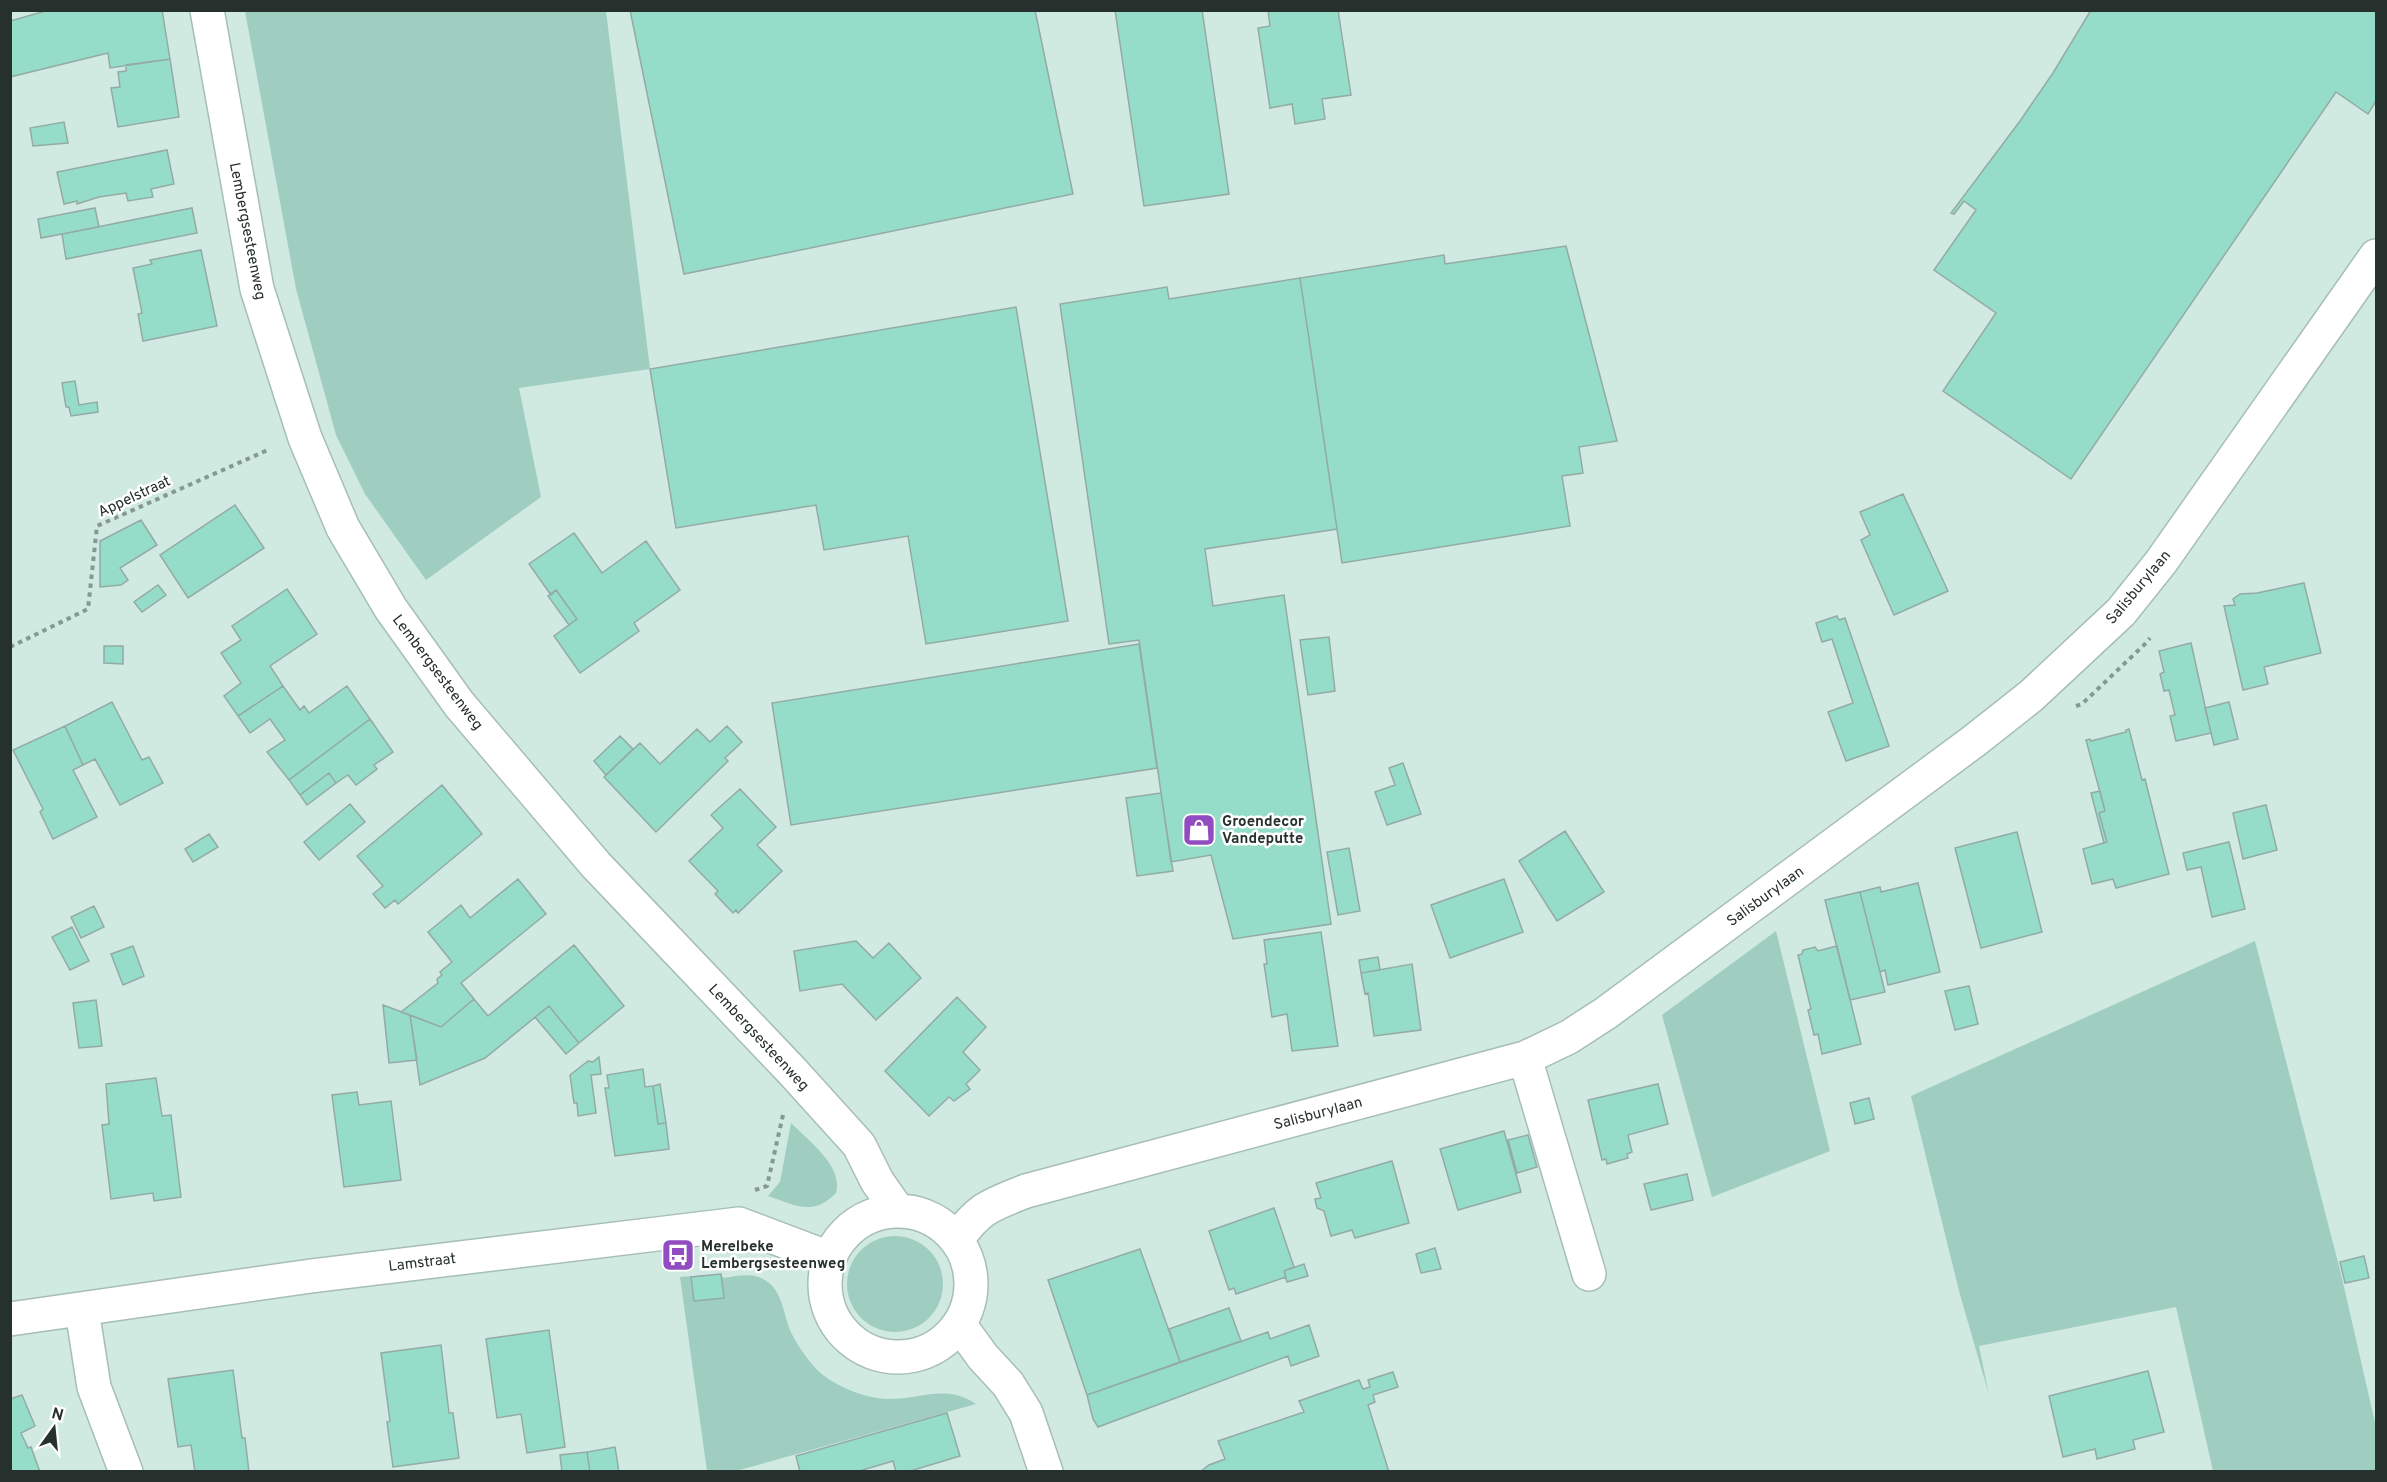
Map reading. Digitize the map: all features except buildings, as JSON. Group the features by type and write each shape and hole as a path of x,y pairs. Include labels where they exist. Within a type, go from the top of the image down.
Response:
{"street":[{"name":"Lembergsesteenweg","path":"207,10 257,290 305,438 343,528 391,609 459,704 596,866 792,1071 859,1145 877,1181 897,1210"},
{"name":"Salisburylaan","path":"957,1240 972,1218 995,1203 1026,1191 1525,1058 1569,1037 1606,1013 1974,741 2031,696 2121,612 2161,562 2376,256"},
{"path":"1525,1058 1589,1274"},
{"path":"897,1210 920,1214 941,1224 957,1240 968,1260 971,1282 968,1304 959,1324 943,1342 922,1352 899,1357 876,1353 865,1348 854,1342 838,1325 827,1304 825,1281 829,1258 845,1233 869,1216 897,1210"},
{"name":"Lamstraat","path":"10,1318 82,1310 311,1276 739,1224 829,1258"},
{"path":"82,1310 94,1387 126,1472"},
{"path":"959,1324 983,1357 1008,1383 1026,1413 1046,1472"}],"path":[{"name":"Appelstraat","path":"10,647 87,609 97,526 260,452 305,438"},
{"path":"739,1224 739,1195 767,1186 784,1110 773,1090 792,1071"}],"green space":[{"path":"245,11 606,11 650,369 519,388 541,497 426,580 365,494 336,435 296,289"},
{"path":"1776,931 1830,1151 1712,1197 1662,1015"},
{"path":"2255,941 2341,1274 2376,1427 2376,1471 2213,1471 2176,1307 1979,1346 1989,1395 1959,1291 1911,1096"},
{"path":"791,1123 823,1155 835,1173 836,1193 819,1205 804,1207 768,1196 780,1182"},
{"path":"895,1236 913,1240 929,1250 939,1266 943,1284 939,1302 929,1318 913,1328 895,1332 877,1328 861,1318 851,1302 847,1284 851,1266 861,1250 877,1240"},
{"path":"721,1274 723,1278 755,1276 771,1284 780,1298 790,1330 800,1347 819,1371 837,1384 853,1392 879,1398 899,1399 943,1393 954,1394 976,1404 736,1471 707,1471 680,1277"}],"place":[{"name":"Groendecor Vandeputte","path":"1199,830"},
{"name":"Merelbeke Lembergsesteenweg","path":"678,1255"}]}
